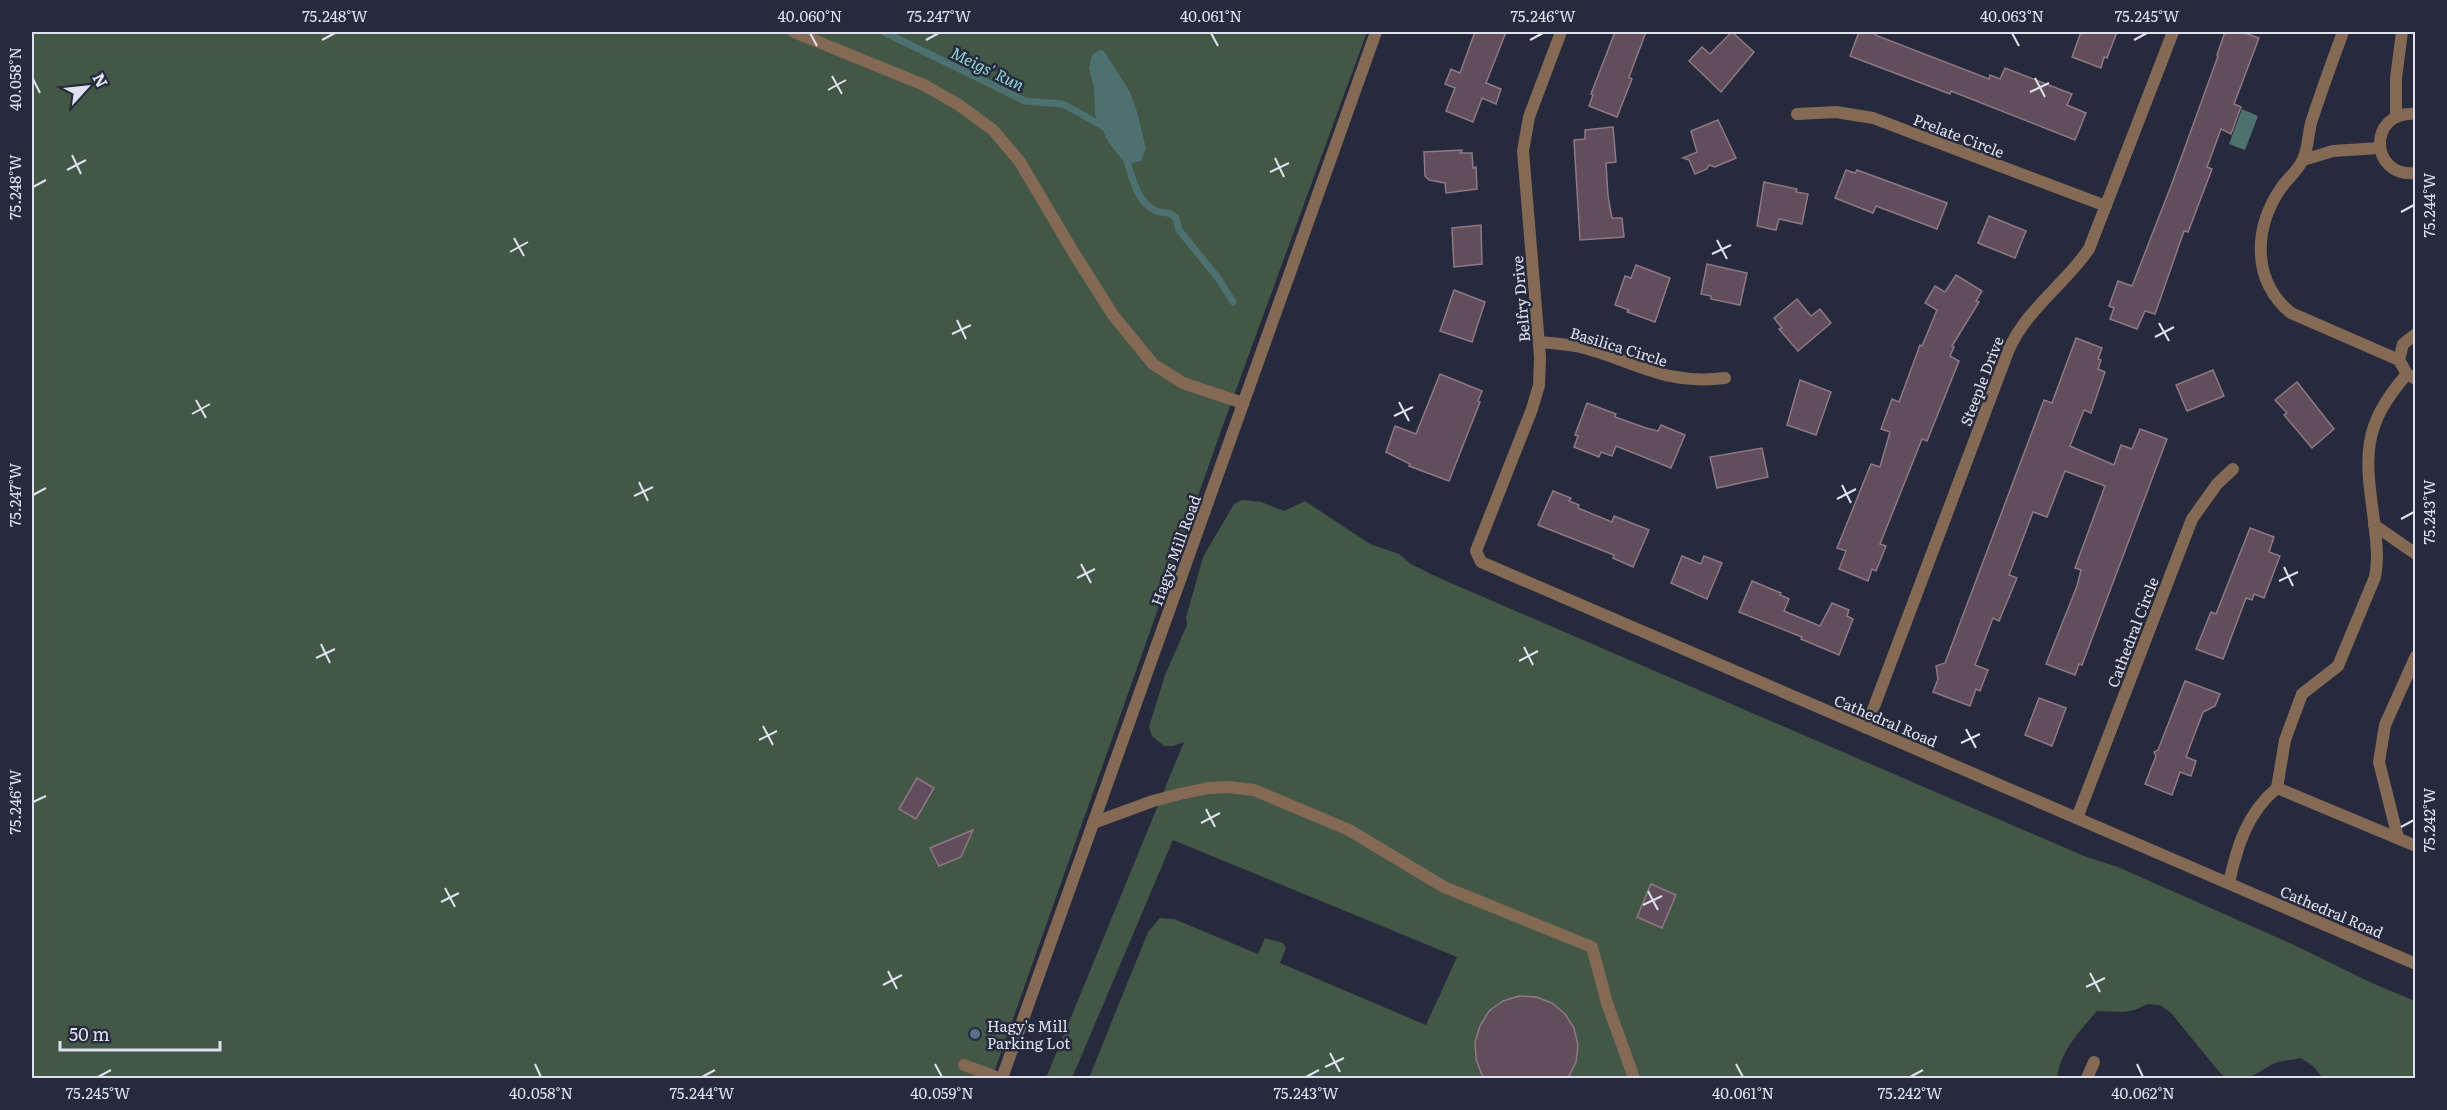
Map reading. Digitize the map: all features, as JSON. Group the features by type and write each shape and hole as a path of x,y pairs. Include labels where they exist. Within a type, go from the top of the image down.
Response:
{"street":[{"path":"794,32 924,85 959,105 993,130 1020,162 1113,315 1153,364 1183,383 1243,403"},
{"name":"Hagys Mill Road","path":"1000,1078 1376,32"},
{"name":"Belfry Drive","path":"1478,558 1476,551 1535,398 1540,371 1523,151 1529,117 1561,32"},
{"name":"Steeple Drive","path":"1866,728 2015,335 2033,311 2079,263 2089,249 2173,32"},
{"path":"2229,883 2239,842 2247,824 2277,788 2285,740 2302,694 2338,666 2375,577 2378,562 2368,462 2369,442 2382,405 2411,377 2399,360 2291,313 2277,302 2268,287 2260,256 2261,238 2266,220 2280,189 2303,160 2311,125 2343,32"},
{"path":"2396,117 2396,78 2402,32"},
{"name":"Prelate Circle","path":"1797,114 1836,112 1874,118 2106,206"},
{"path":"2415,114 2396,117 2382,130 2379,148 2388,165 2396,171 2404,174 2415,173"},
{"path":"2303,160 2333,151 2379,148"},
{"path":"2399,360 2403,344 2415,334"},
{"name":"Basilica Circle","path":"1539,342 1576,346 1650,373 1673,378 1691,380 1725,378"},
{"name":"Cathedral Circle","path":"2077,818 2192,519 2217,484 2233,469"},
{"path":"2374,525 2415,554"},
{"name":"Cathedral Road","path":"1478,558 1481,562 2415,964"},
{"path":"2398,838 2379,762 2385,725 2415,656"},
{"path":"1093,824 1161,799 1208,788 1229,787 1254,790 1349,830 1444,887 1592,947 1614,1024 1634,1078"},
{"path":"2277,788 2415,846"},
{"path":"2087,1078 2094,1062"},
{"path":"964,1065 1000,1078"}],"shaded area":[{"path":"32,32 1367,32 1222,428 992,1078 32,1078"},
{"path":"1099,50 1104,51 1130,92 1146,148 1141,161 1132,163 1123,161 1109,143 1095,115 1094,88 1089,68 1092,55"},
{"path":"2242,109 2258,116 2245,150 2229,144"},
{"path":"1242,500 1261,502 1284,511 1305,501 1370,544 1399,554 1411,564 1437,577 2084,856 2118,867 2415,1001 2415,1078 2323,1078 2313,1066 2301,1058 2278,1062 2251,1077 2237,1080 2221,1074 2171,1013 2160,1005 2147,1004 2135,1010 2123,1012 2097,1011 2077,1034 2067,1050 2057,1078 1089,1078 1148,932 1160,918 1174,919 1258,954 1265,938 1283,943 1286,948 1280,963 1426,1025 1457,957 1173,840 1072,1078 1046,1078 1184,742 1164,746 1152,736 1149,727 1165,675 1187,625 1186,618 1203,557 1234,504"}],"building":[{"path":"1475,32 1506,32 1486,83 1501,89 1496,104 1482,98 1473,122 1446,111 1455,88 1445,84 1451,69 1460,73"},
{"path":"1615,32 1646,32 1629,77 1632,79 1617,117 1589,106 1593,95 1591,94"},
{"path":"1732,32 1754,52 1721,92 1689,61 1702,47 1710,54"},
{"path":"1859,32 1877,32 1875,35 1989,79 1990,75 2000,79 2005,68 2072,94 2067,105 2086,113 2075,140 1951,91 1950,94 1850,56"},
{"path":"2081,32 2117,32 2101,68 2072,57"},
{"path":"2225,32 2242,32 2259,38 2234,104 2241,107 2231,134 2221,129 2207,167 2212,169 2188,232 2184,231 2155,314 2145,311 2137,329 2110,319 2114,308 2109,306 2118,281 2132,286 2171,186"},
{"path":"1718,120 1736,158 1715,167 1709,165 1707,169 1695,174 1689,160 1683,158 1697,152 1691,131"},
{"path":"1613,127 1616,162 1606,163 1608,196 1612,218 1622,218 1624,237 1580,240 1574,140 1585,139 1585,130"},
{"path":"1462,150 1460,153 1472,153 1473,168 1476,167 1477,189 1446,193 1445,183 1429,180 1425,176 1424,152"},
{"path":"1846,170 1855,173 1857,170 1947,203 1937,229 1876,206 1873,213 1835,198"},
{"path":"1764,182 1797,189 1796,192 1808,194 1802,224 1779,219 1776,230 1757,226"},
{"path":"1989,216 2026,231 2015,258 1978,243"},
{"path":"1481,225 1482,264 1454,267 1452,228"},
{"path":"1707,264 1747,273 1740,305 1711,299 1711,296 1701,294"},
{"path":"1636,265 1670,278 1655,322 1615,305 1625,276 1631,278"},
{"path":"1956,275 1982,291 1976,301 1979,302 1952,346 1954,347 1950,356 1959,361 1927,441 1922,439 1880,544 1886,546 1876,571 1872,569 1868,581 1839,569 1846,551 1837,548 1871,464 1880,467 1890,432 1881,429 1892,399 1899,402 1920,345 1922,346 1937,310 1925,303 1935,286 1945,292"},
{"path":"1454,290 1485,302 1472,342 1440,331"},
{"path":"1797,299 1811,316 1820,309 1831,323 1798,351 1779,329 1782,328 1774,318"},
{"path":"2076,338 2102,348 2098,359 2101,360 2098,369 2105,372 2091,413 2084,410 2070,446 2114,465 2121,445 2132,449 2140,429 2167,439 2082,665 2079,664 2075,675 2046,664 2077,586 2081,570 2075,568 2105,486 2065,471 2047,517 2033,512 2009,575 2017,578 1999,621 1993,618 1975,665 1988,670 1980,691 1976,689 1970,706 1933,692 1938,679 1936,666 1945,663 2044,400 2052,403"},
{"path":"2213,370 2224,396 2187,411 2176,385"},
{"path":"1440,374 1482,391 1478,401 1480,402 1449,481 1409,466 1410,464 1386,452 1395,426 1416,434"},
{"path":"1800,380 1831,392 1816,435 1787,425"},
{"path":"2297,382 2334,429 2312,448 2284,415 2287,413 2275,400"},
{"path":"1587,403 1616,414 1615,417 1646,428 1658,431 1661,425 1685,435 1671,468 1616,446 1612,456 1601,452 1599,457 1574,447 1578,436 1575,435"},
{"path":"1762,448 1768,477 1717,488 1710,457"},
{"path":"1553,491 1571,498 1569,501 1579,505 1578,508 1612,522 1614,516 1649,530 1633,567 1613,558 1614,555 1538,525"},
{"path":"2250,528 2274,537 2269,552 2280,556 2264,598 2254,594 2252,600 2246,598 2223,659 2196,649 2211,612 2216,614"},
{"path":"1682,556 1701,564 1704,556 1722,563 1707,599 1671,583"},
{"path":"1752,581 1781,593 1780,595 1789,599 1784,611 1820,626 1832,603 1849,610 1847,616 1853,619 1839,655 1801,639 1802,637 1739,612"},
{"path":"2185,681 2220,694 2215,706 2203,712 2186,757 2196,761 2191,776 2180,772 2172,795 2145,784 2156,756 2154,752 2158,750"},
{"path":"2039,698 2066,708 2052,746 2025,735"},
{"path":"917,778 934,788 916,819 899,809"},
{"path":"973,830 961,857 939,866 930,848"},
{"path":"1651,884 1676,895 1662,928 1637,917"},
{"path":"1519,996 1536,997 1552,1003 1565,1014 1574,1028 1578,1045 1576,1062 1568,1078 1485,1078 1482,1075 1476,1059 1475,1042 1480,1026 1489,1011 1503,1001"}],"waterway":[{"name":"Meigs' Run","path":"884,32 1025,101 1063,104 1106,128"},
{"name":"Meigs' Run","path":"1125,155 1142,200 1154,210 1176,218 1179,230 1218,278 1233,302"}],"place":[{"name":"Hagy's Mill Parking Lot","path":"975,1034"}]}
